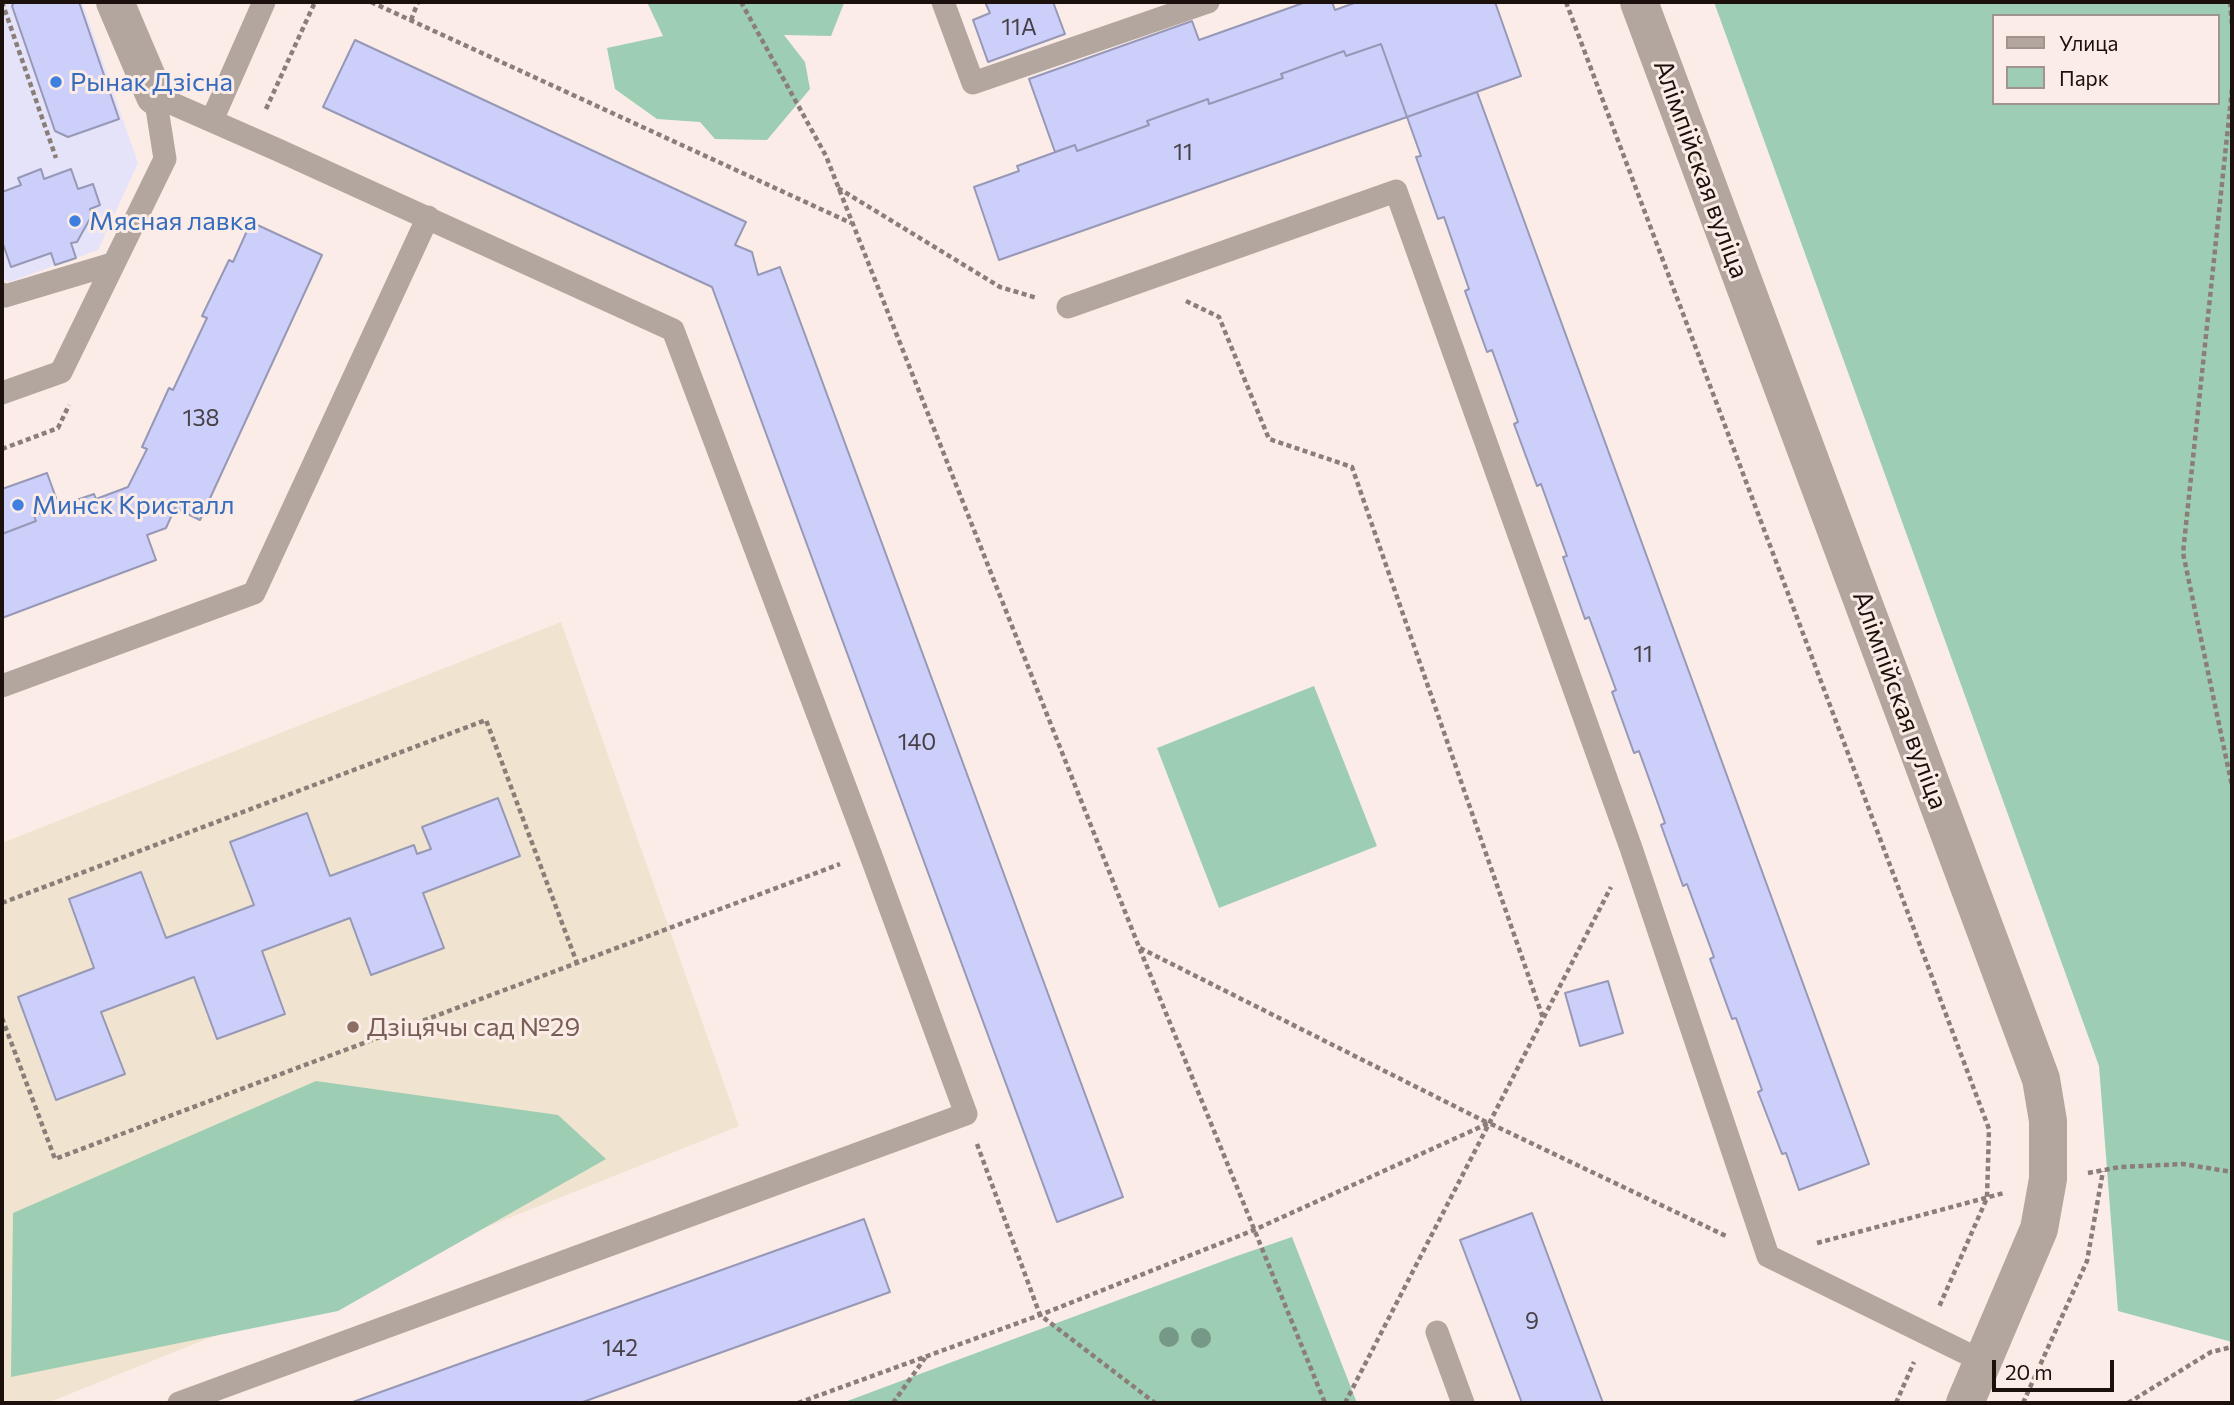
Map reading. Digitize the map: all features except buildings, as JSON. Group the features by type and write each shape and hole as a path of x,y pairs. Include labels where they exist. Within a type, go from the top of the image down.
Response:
{"street":[{"path":"115,2 155,96"},
{"name":"Алімпійская вуліца","path":"1639,2 2041,1079 2048,1121 2048,1179 2039,1229 1965,1403"}],"lane":[{"path":"212,120 264,2"},
{"path":"943,2 972,83 1208,2"},
{"path":"155,96 673,330 966,1114 179,1403"},
{"path":"2,393 61,372 165,159 155,96"},
{"path":"1068,307 1396,191 1631,848 1768,1256 1984,1362"},
{"path":"2,686 254,593 428,218"},
{"path":"2,294 5,296 112,264"},
{"path":"1437,1332 1463,1403"}],"path":[{"path":"2,2 56,158"},
{"path":"252,138 315,2"},
{"path":"371,2 852,223"},
{"path":"411,20 418,2"},
{"path":"741,2 826,156 1139,947 1325,1403"},
{"path":"1566,2 1989,1129 1987,1198 1896,1403"},
{"path":"2230,2 2232,25"},
{"path":"2232,89 2183,552 2232,786"},
{"path":"838,188 1000,288 1068,307"},
{"path":"1143,281 1219,317 1269,439 1352,467 1543,1018"},
{"path":"2,903 486,720 577,963"},
{"path":"1345,1403 1631,848"},
{"path":"2,1018 55,1159 870,853"},
{"path":"1139,947 1489,1123 1768,1256 1987,1198 2048,1179 2120,1167 2183,1164 2232,1172"},
{"path":"966,1114 1040,1314 1155,1403"},
{"path":"798,1403 925,1358 1254,1230 1489,1123"},
{"path":"2023,1403 2087,1261 2103,1171"},
{"path":"2128,1403 2211,1352 2232,1347"},
{"path":"893,1403 925,1358"}],"shaded area":[{"name":"Рынак Дзісна","path":"2,2 82,2 138,163 98,250 9,282 2,278"},
{"name":"Дзіцячы сад №29","path":"561,622 739,1126 47,1403 2,1403 2,843"}],"green space":[{"path":"647,2 844,3 831,36 784,35 805,62 810,89 767,140 715,139 700,122 657,119 615,89 607,48 663,36"},
{"path":"1714,2 2232,2 2232,1342 2118,1311 2099,1066"},
{"path":"1314,686 1377,846 1219,908 1157,748"},
{"path":"316,1081 558,1115 606,1159 338,1311 11,1377 13,1213"},
{"path":"1292,1237 1357,1403 842,1403 1234,1257"}],"place":[{"name":"Рынак Дзісна","path":"56,82"},
{"name":"Мясная лавка","path":"75,221"},
{"name":"Минск Кристалл","path":"18,505"},
{"name":"Дзіцячы сад №29","path":"353,1027"}]}
